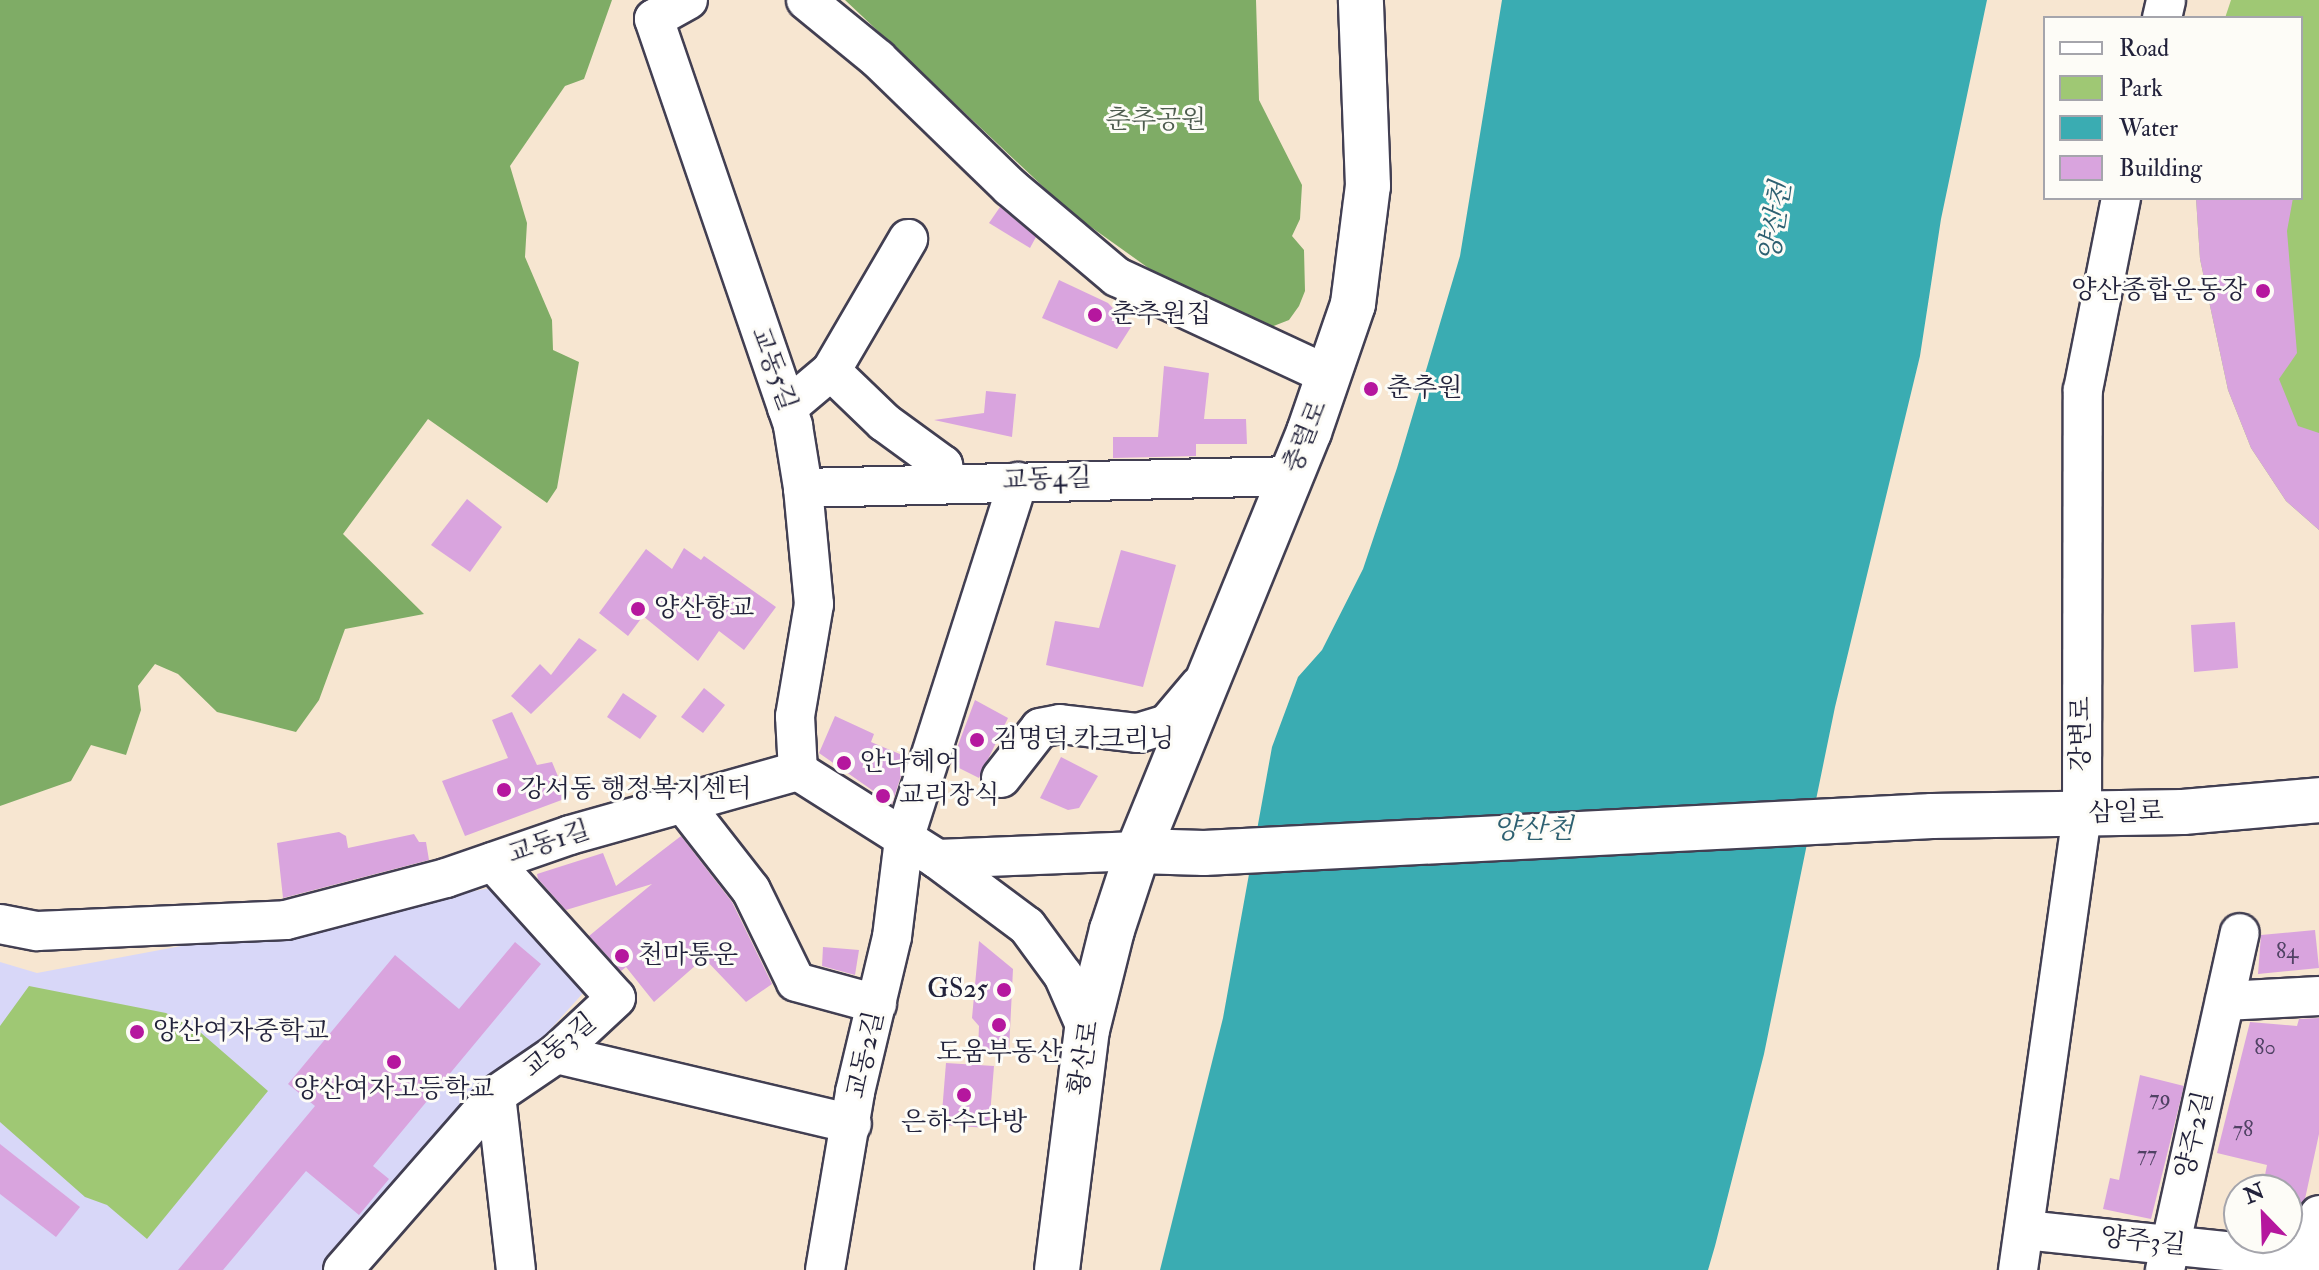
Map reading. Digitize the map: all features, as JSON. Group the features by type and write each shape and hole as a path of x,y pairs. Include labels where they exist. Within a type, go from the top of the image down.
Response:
{"main road":[{"name":"충렬로","path":"1138,851 1291,476 1330,376 1353,304 1366,210 1361,0"},
{"name":"삼일로","path":"1138,851 1204,853 1922,816 2183,812 2319,800"},
{"name":"황산로","path":"1057,1270 1087,1030 1138,851"}],"street":[{"name":"교동5길","path":"688,0 654,19 787,408 803,488 814,604 795,716 798,771"},
{"path":"806,0 878,59 1010,187 1117,277 1330,376"},
{"name":"강변로","path":"2018,1270 2082,814 2083,390 2121,200"},
{"path":"787,408 831,371 908,239"},
{"path":"831,371 884,422 943,465 947,484"},
{"name":"교동4길","path":"803,488 1291,476"},
{"name":"교동2길","path":"825,1270 877,1004 904,839 1018,482"},
{"path":"1001,778 1040,728 1060,724 1138,733 1167,724 1212,671"},
{"path":"798,771 937,859 1037,936 1063,975 1087,1030"},
{"name":"교동1길","path":"0,924 37,931 286,920 798,771"},
{"path":"683,803 751,890 796,982 877,1004"},
{"path":"937,859 1138,851"},
{"name":"교동3길","path":"493,862 616,998 556,1054 496,1095 513,1264"},
{"name":"양주2길","path":"2168,1257 2240,933"},
{"path":"2225,1001 2319,996"},
{"path":"556,1054 852,1124"},
{"path":"343,1270 496,1095"},
{"name":"양주3길","path":"2025,1230 2168,1257 2314,1260 2319,1215"},
{"path":"513,1264 541,1270"}],"shaded area":[{"path":"506,885 584,992 333,1270 0,1270 0,962 37,973"}],"green space":[{"path":"0,0 612,0 584,79 565,86 510,166 527,223 525,257 552,320 553,350 579,362 557,488 547,503 428,419 343,534 424,614 345,629 319,700 296,732 217,712 178,674 155,664 138,686 141,710 126,755 91,745 71,781 0,806"},
{"name":"춘추공원","path":"845,0 1256,0 1259,100 1302,185 1300,219 1292,236 1304,250 1305,291 1299,306 1289,320 1271,327 1188,294 1147,267 1070,212"},
{"name":"양산종합운동장","path":"2231,0 2319,0 2319,530 2286,501 2251,448 2228,390 2200,259 2196,200 2303,200 2303,16 2226,16"},
{"name":"양산여자중학교","path":"29,986 166,1013 200,1032 268,1091 147,1239 107,1205 85,1197 0,1122 0,1026"}],"water":[{"name":"양산천","path":"1502,0 1987,0 1941,219 1920,356 1835,707 1764,1054 1715,1246 1708,1270 1160,1270 1223,1018 1272,747 1298,677 1322,650 1363,569 1397,468 1460,256"}],"building":[{"name":"양산종합운동장","path":"2196,200 2293,200 2287,231 2297,353 2279,379 2298,426 2319,433 2319,530 2286,501 2251,448 2228,390 2200,259"},
{"path":"1000,207 1036,237 1030,248 989,223"},
{"name":"춘추원집","path":"1059,280 1108,303 1131,327 1117,349 1042,318"},
{"path":"1164,366 1209,373 1204,419 1246,419 1247,444 1196,444 1196,456 1113,458 1113,437 1158,437"},
{"path":"986,391 1016,394 1012,437 934,420 984,413"},
{"path":"467,499 502,527 470,572 431,545"},
{"path":"684,548 701,560 704,556 776,607 744,650 719,631 698,661 643,616 628,636 599,613 646,549 672,569"},
{"path":"1121,550 1176,565 1143,687 1046,665 1055,621 1099,628"},
{"path":"2235,622 2238,668 2194,672 2191,625"},
{"path":"579,638 597,650 531,714 511,696 540,664 551,675"},
{"path":"704,688 725,705 703,733 681,717"},
{"path":"623,693 657,716 640,739 607,717"},
{"name":"김명덕 카크리닝","path":"975,700 1008,718 979,778 951,764"},
{"name":"강서동 행정복지센터","path":"512,712 537,765 552,762 567,798 465,836 442,781 508,758 492,720"},
{"path":"835,716 874,734 871,742 907,757 892,804 819,753"},
{"path":"1061,757 1098,776 1079,808 1068,810 1040,798"},
{"path":"339,832 346,836 348,848 414,834 419,842 426,842 429,860 283,898 277,843"},
{"path":"681,836 732,902 772,984 746,1002 704,958 654,1002 626,967 621,971 589,936 652,884 566,910 538,879 537,874 603,853 616,886"},
{"path":"2315,930 2319,968 2258,974 2261,935"},
{"path":"979,941 1013,969 1009,1051 978,1050 979,1026 972,1018"},
{"path":"515,942 541,964 373,1166 389,1179 359,1215 306,1171 223,1270 178,1270 315,1106 288,1084 395,955 459,1009"},
{"path":"823,947 859,950 855,975 822,966"},
{"path":"2319,1018 2319,1134 2303,1205 2303,1174 2265,1174 2267,1165 2217,1153 2250,1022 2297,1026 2299,1019"},
{"path":"946,1063 994,1066 989,1128 941,1125"},
{"path":"2140,1075 2184,1086 2151,1219 2103,1209 2110,1178 2119,1180"},
{"path":"0,1144 80,1207 56,1237 0,1194"}],"place":[{"name":"양산종합운동장","path":"2263,291"},
{"name":"춘추원집","path":"1095,315"},
{"name":"춘추원","path":"1371,389"},
{"name":"양산향교","path":"638,609"},
{"name":"김명덕 카크리닝","path":"977,740"},
{"name":"안나헤어","path":"844,763"},
{"name":"강서동 행정복지센터","path":"504,790"},
{"name":"교리장식","path":"883,796"},
{"name":"천마통운","path":"622,956"},
{"name":"GS25","path":"1004,990"},
{"name":"도움부동산","path":"999,1025"},
{"name":"양산여자중학교","path":"137,1032"},
{"name":"양산여자고등학교","path":"394,1062"},
{"name":"은하수다방","path":"964,1095"}]}
